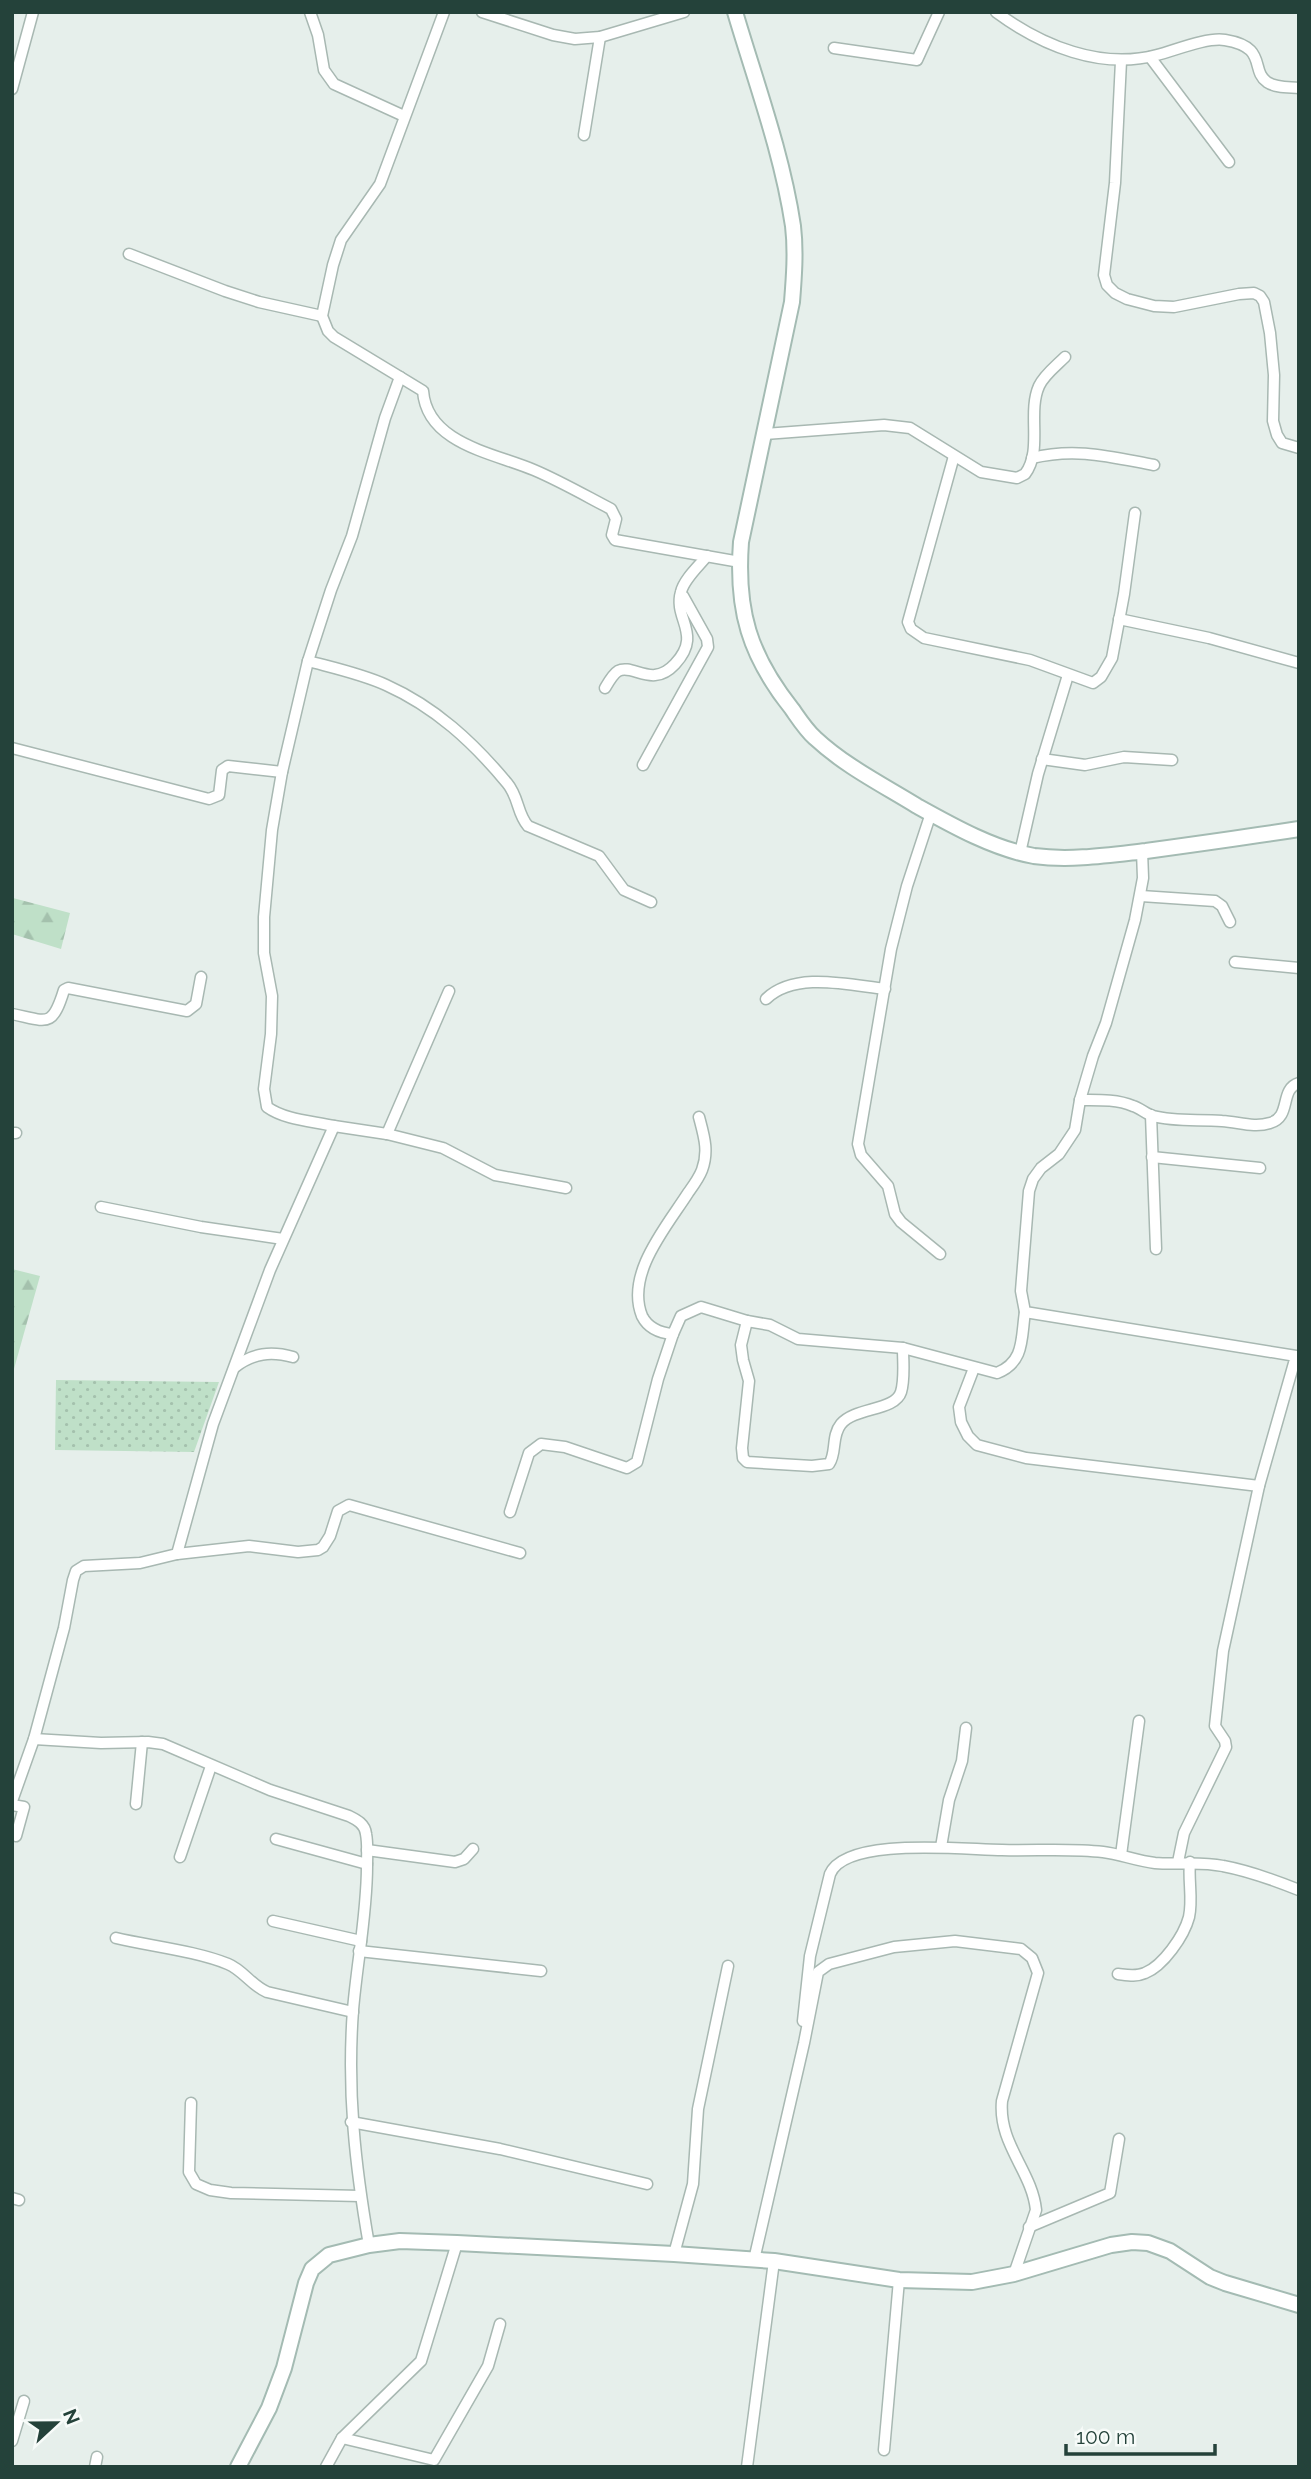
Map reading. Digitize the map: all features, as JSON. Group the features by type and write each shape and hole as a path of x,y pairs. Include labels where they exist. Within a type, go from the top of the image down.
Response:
{"street":[{"path":"12,89 33,12"},
{"path":"310,12 318,35 326,76 334,84 404,116"},
{"path":"444,12 380,184 341,240 322,316 327,331 424,391 425,409 432,419 466,445 534,470 611,509 616,519 612,535 615,540 740,562"},
{"path":"482,12 575,39 600,37 684,12"},
{"path":"735,12 776,150 793,228 795,264 792,302 741,541 740,562 741,607 751,640 768,675 785,701 814,737 848,764 930,813 1020,853 1058,857 1101,856 1299,828"},
{"path":"834,48 917,60 939,12"},
{"path":"996,12 1014,26 1044,42 1078,54 1121,61 1150,57 1216,39 1242,44 1254,52 1262,77 1268,82 1299,88"},
{"path":"584,135 600,37"},
{"path":"1150,57 1229,162"},
{"path":"1121,61 1115,183 1104,275 1107,285 1127,299 1174,307 1239,294 1254,293 1260,296 1264,302 1270,333 1274,375 1273,421 1282,443 1299,448"},
{"path":"129,254 259,302 322,316"},
{"path":"765,434 884,425 910,428 981,472 1017,478 1025,474 1032,458 1034,402 1039,387 1045,376 1065,357"},
{"path":"400,377 385,418 352,536 308,661 282,772 272,830 264,916 264,953 272,996 264,1099 267,1107 275,1113 387,1134 443,1149 495,1175 566,1188"},
{"path":"1032,458 1055,452 1085,452 1154,465"},
{"path":"954,456 908,622 911,629 924,638 1030,660 1093,683 1101,677 1112,658 1135,513"},
{"path":"605,688 618,671 653,676 663,674 685,651 687,641 681,592 706,556"},
{"path":"643,765 708,648 707,639 681,592"},
{"path":"1119,619 1209,638 1299,663"},
{"path":"308,661 384,684 418,701 481,752 515,792 523,821 528,826 599,856 617,884 624,890 652,902"},
{"path":"1020,853 1042,758 1068,675"},
{"path":"12,748 209,799 219,795 222,770 228,766 282,772"},
{"path":"1042,758 1085,765 1124,757 1172,760"},
{"path":"930,813 891,949 858,1130 858,1144 861,1155 888,1186 895,1214 940,1254"},
{"path":"510,1512 529,1453 541,1444 565,1447 627,1468 637,1462 658,1379 673,1334 681,1316 701,1307 770,1325 798,1339 903,1348 997,1373 1011,1368 1017,1359 1025,1312 1021,1291 1029,1191 1041,1168 1059,1154 1071,1138 1078,1120 1080,1100 1106,1023 1141,896 1142,851"},
{"path":"1141,896 1215,901 1222,906 1230,922"},
{"path":"1235,962 1299,968"},
{"path":"12,1014 45,1020 51,1018 57,1012 64,990 68,988 187,1011 195,1004 201,977"},
{"path":"766,999 774,991 793,984 825,983 885,989"},
{"path":"387,1134 449,990"},
{"path":"1080,1100 1119,1102 1132,1105 1151,1115 1180,1120 1223,1121 1252,1126 1277,1121 1284,1113 1292,1085 1299,1083"},
{"path":"1151,1115 1156,1249"},
{"path":"673,1334 658,1331 644,1320 640,1310 639,1278 648,1258 701,1173 706,1154 699,1117"},
{"path":"177,1554 210,1436 234,1367 270,1270 334,1126"},
{"path":"1152,1157 1259,1168"},
{"path":"101,1207 201,1227 283,1239"},
{"path":"1025,1312 1297,1357 1259,1486 1223,1651 1214,1726 1225,1741 1226,1747 1184,1833 1178,1862"},
{"path":"747,1321 741,1345 749,1381 742,1448 743,1458 747,1462 812,1466 829,1464 832,1460 834,1436 846,1419 892,1402 900,1396 903,1348"},
{"path":"234,1367 255,1355 277,1354 293,1357"},
{"path":"974,1368 959,1407 961,1422 968,1436 977,1445 1027,1458 1259,1486"},
{"path":"16,1836 24,1807 12,1803 34,1739 64,1628 72,1580 76,1571 83,1566 140,1563 177,1554 249,1545 298,1552 318,1550 330,1536 338,1511 349,1505 520,1553"},
{"path":"1121,1855 1139,1721"},
{"path":"941,1847 949,1800 962,1761 966,1728"},
{"path":"34,1739 101,1744 163,1744 270,1790 358,1820 365,1827 368,1850 367,1894 353,2012 351,2122 369,2245"},
{"path":"136,1804 142,1742"},
{"path":"180,1857 211,1766"},
{"path":"276,1839 367,1864"},
{"path":"804,2043 803,2016 810,1956 825,1890 833,1867 839,1861 892,1848 1084,1850 1155,1863 1190,1862 1223,1866 1267,1877 1299,1891"},
{"path":"368,1850 455,1862 464,1859 473,1849"},
{"path":"1118,1974 1135,1976 1148,1973 1177,1940 1188,1918 1190,1862"},
{"path":"273,1921 360,1946 541,1971"},
{"path":"116,1938 213,1959 237,1969 257,1988 267,1993 353,2012"},
{"path":"754,2260 818,1972 829,1964 894,1947 955,1941 1009,1945 1027,1953 1036,1964 1038,1973 1002,2101 1001,2115 1008,2143 1035,2199 1036,2210 1014,2274"},
{"path":"674,2254 693,2184 698,2109 728,1966"},
{"path":"191,2104 189,2172 192,2180 201,2187 231,2193 360,2196"},
{"path":"351,2122 500,2149 647,2184"},
{"path":"1030,2227 1110,2193 1119,2139"},
{"path":"238,2467 269,2407 284,2368 312,2269 329,2255 369,2245 400,2241 674,2254 774,2261 899,2280 972,2282 1014,2274 1111,2245 1132,2242 1170,2251 1210,2277 1225,2283 1299,2305"},
{"path":"326,2467 342,2438 421,2361 457,2243"},
{"path":"747,2467 774,2261"},
{"path":"884,2450 899,2280"},
{"path":"342,2438 434,2460 488,2366 500,2324"},
{"path":"12,2441 24,2401"}],"green space":[{"path":"13,898 70,913 61,949 12,934"},
{"path":"12,1269 40,1276 12,1376"},
{"path":"56,1380 219,1382 194,1452 55,1450"}]}
